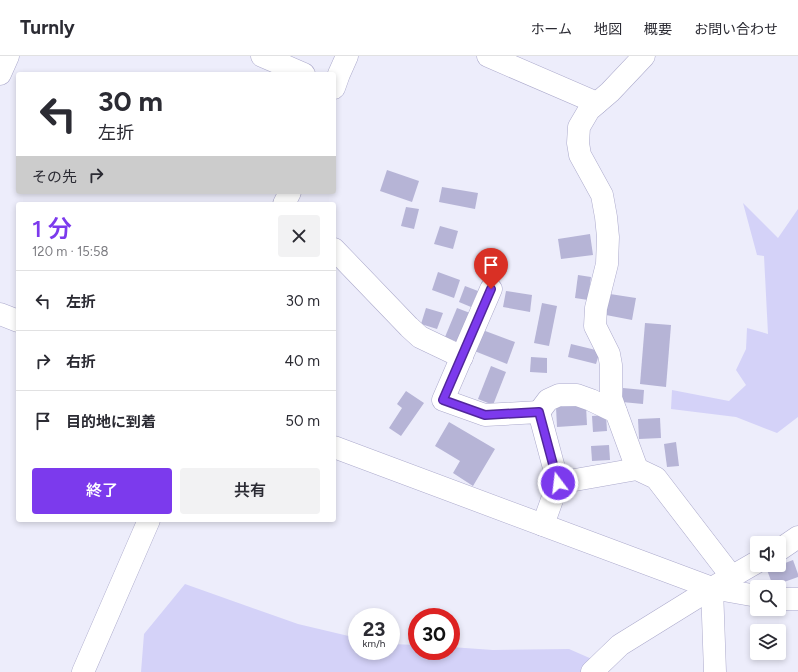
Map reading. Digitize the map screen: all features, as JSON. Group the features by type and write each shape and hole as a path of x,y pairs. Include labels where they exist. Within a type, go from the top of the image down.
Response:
{"street":[{"path":"0,74 8,56"},
{"path":"262,56 299,72"},
{"path":"336,82 347,56"},
{"path":"488,56 597,103"},
{"path":"637,469 611,398 611,365 609,354 595,326 596,308 607,264 608,237 602,196 580,155 578,142 579,127 589,110 610,92 644,56"},
{"path":"336,251 420,337 462,357"},
{"path":"491,289 443,400 485,415 539,412 548,400 559,395 577,395 616,412"},
{"path":"0,314 16,320"},
{"path":"539,412 558,483 543,525"},
{"path":"336,448 712,588 750,595"},
{"path":"558,483 637,469 656,478 732,577"},
{"path":"83,672 148,522"},
{"path":"786,545 798,537"},
{"path":"592,672 620,645 750,566"},
{"path":"712,588 715,672"},
{"path":"786,599 798,599"}],"shaded area":[{"path":"743,203 778,238 798,209 798,417 777,433 736,417 671,409 672,390 729,401 746,385 736,370 746,349 747,328 768,334 764,256 757,255"},
{"path":"185,584 298,624 348,636 348,660 400,660 400,644 408,645 408,660 460,660 460,648 493,650 569,649 601,663 587,672 141,672 144,634"}],"building":[{"path":"387,170 419,181 412,202 380,191"},
{"path":"442,187 478,193 475,209 439,202"},
{"path":"406,207 419,209 414,229 401,226"},
{"path":"440,226 458,231 453,249 434,244"},
{"path":"590,234 593,255 561,259 558,239"},
{"path":"438,272 460,280 454,298 432,290"},
{"path":"578,275 591,277 588,300 575,298"},
{"path":"465,286 478,291 471,307 459,302"},
{"path":"506,291 532,295 530,312 503,307"},
{"path":"610,294 636,298 632,320 606,315"},
{"path":"542,303 557,306 549,346 534,343"},
{"path":"426,308 443,313 437,329 421,324"},
{"path":"457,308 470,313 458,342 445,337"},
{"path":"645,323 671,325 666,387 640,384"},
{"path":"480,329 515,342 507,364 472,350"},
{"path":"571,344 600,351 596,364 568,357"},
{"path":"531,357 547,358 547,373 530,372"},
{"path":"491,366 506,372 493,405 478,399"},
{"path":"623,388 644,390 643,404 622,402"},
{"path":"406,391 424,403 401,436 389,428 402,408 397,404"},
{"path":"586,406 587,425 557,427 556,407"},
{"path":"606,415 607,431 593,432 592,416"},
{"path":"660,418 661,438 639,439 638,419"},
{"path":"449,422 495,449 473,486 453,473 460,461 435,446"},
{"path":"676,442 679,466 667,467 664,444"},
{"path":"609,445 610,460 592,461 591,446"},
{"path":"793,560 798,577 786,581 786,580 771,580 768,572 786,572 786,563"}],"route":[{"path":"491,289 443,400 485,415 539,412 558,483"}]}
